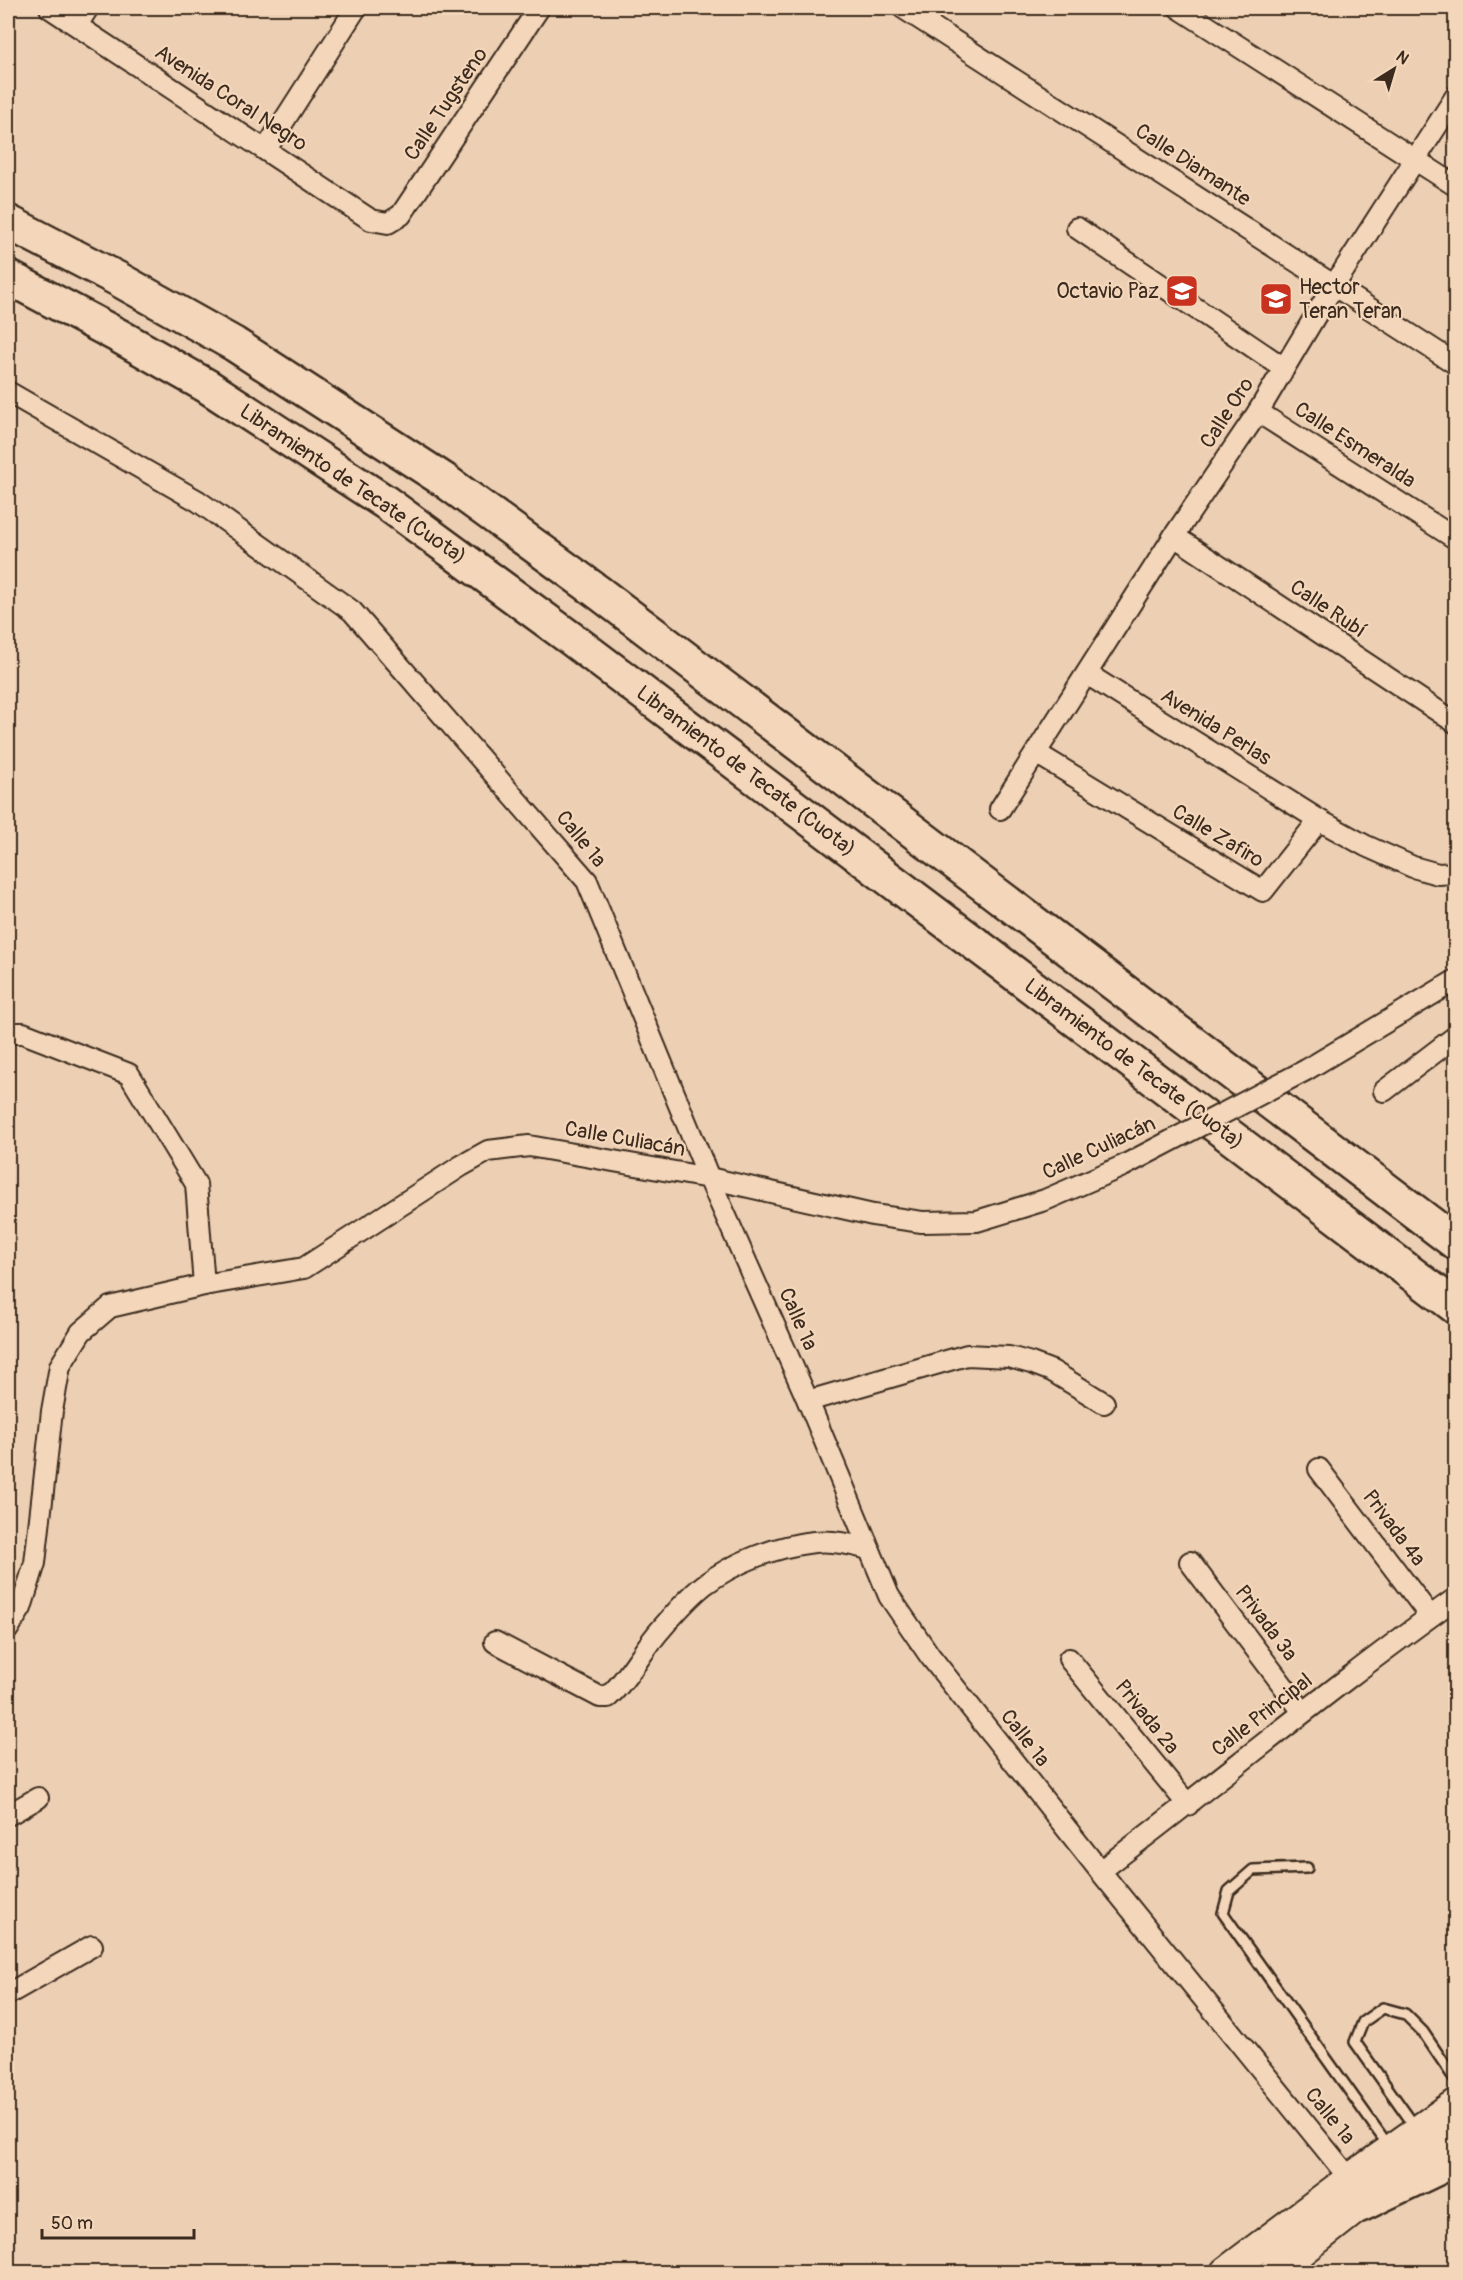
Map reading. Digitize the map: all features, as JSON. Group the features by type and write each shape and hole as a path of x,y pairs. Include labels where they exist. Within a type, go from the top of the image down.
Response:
{"highway":[{"path":"8,222 118,279 234,344 444,480 598,592 1455,1242"},
{"name":"Libramiento de Tecate (Cuota)","path":"8,277 120,336 207,386 385,502 573,640 1455,1307"},
{"path":"1355,2192 1455,2159"}],"main road":[{"path":"1275,2272 1355,2192 1391,2150 1455,2104"},
{"path":"1226,2272 1355,2192 1455,2137"}],"street":[{"name":"Avenida Coral Negro","path":"50,8 371,220 388,223"},
{"path":"77,25 88,8"},
{"path":"266,149 356,8"},
{"name":"Calle Tugsteno","path":"388,223 401,214 539,8"},
{"name":"Calle Diamante","path":"903,8 933,16 1455,364"},
{"path":"1179,8 1455,186"},
{"name":"Calle Oro","path":"1000,809 1174,536 1258,412 1335,285 1455,96"},
{"path":"1077,228 1284,368"},
{"name":"Calle 1a","path":"8,392 198,501 352,611 587,881 709,1178 808,1401 889,1596 930,1656 1355,2192"},
{"name":"Calle Esmeralda","path":"1258,412 1455,539"},
{"name":"Calle Rubí","path":"1174,536 1455,723"},
{"name":"Avenida Perlas","path":"1087,674 1319,820"},
{"name":"Calle Zafiro","path":"1036,753 1263,891 1319,820"},
{"path":"1319,820 1366,846 1413,867 1438,874 1455,873"},
{"name":"Calle Culiacán","path":"8,1629 21,1608 35,1563 52,1411 60,1366 81,1332 110,1307 204,1286 304,1268 461,1166 488,1151 529,1146 709,1178 898,1220 977,1221 1045,1200 1123,1166 1306,1070 1455,980"},
{"path":"8,1033 23,1033 129,1074 196,1185 204,1286"},
{"path":"1384,1091 1455,1036"},
{"path":"808,1401 967,1355 1009,1357 1031,1363 1052,1371 1104,1403"},
{"name":"Privada 4a","path":"1319,1469 1430,1616"},
{"path":"495,1642 600,1697 608,1697 618,1688 660,1629 702,1586 728,1569 788,1547 816,1542 843,1542 869,1549"},
{"name":"Privada 3a","path":"1190,1562 1304,1712"},
{"name":"Calle Principal","path":"1100,1871 1455,1598"},
{"name":"Privada 2a","path":"1069,1659 1188,1805"},
{"path":"8,1815 38,1798"},
{"path":"8,1994 92,1946"}],"lane":[{"path":"1307,1868 1253,1870 1229,1891 1223,1913 1391,2150"},
{"path":"1418,2131 1355,2042 1364,2022 1383,2008 1405,2014 1423,2032 1455,2081"}],"place":[{"name":"Octavio Paz","path":"1182,291"},
{"name":"Hector Teran Teran","path":"1276,299"}]}
